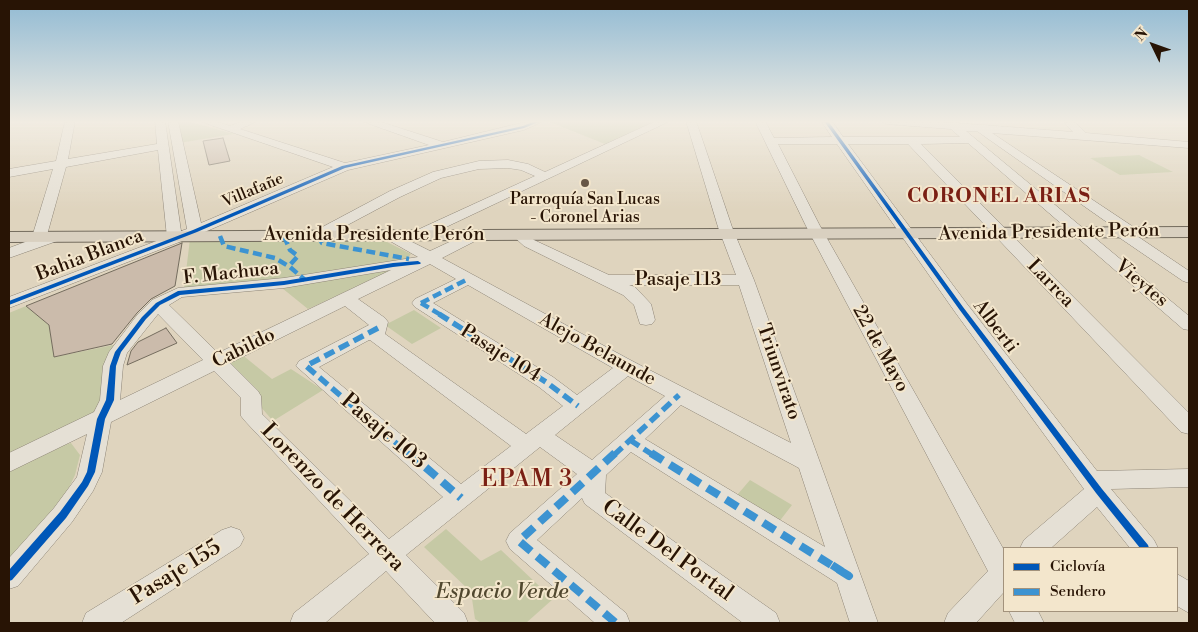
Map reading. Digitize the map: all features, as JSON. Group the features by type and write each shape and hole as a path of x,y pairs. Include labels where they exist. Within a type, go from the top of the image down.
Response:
{"main road":[{"name":"Avenida Presidente Perón","path":"1125,230 1189,225"},
{"name":"Avenida Presidente Perón","path":"324,232 388,234 426,231 518,234 1076,229 1189,232"},
{"name":"Avenida Presidente Perón","path":"9,230 45,234"},
{"name":"Avenida Presidente Perón","path":"9,237 45,234 727,231"}],"street":[{"path":"9,253 45,234 64,150"},
{"path":"9,173 138,150"},
{"path":"164,150 181,234"},
{"path":"175,150 181,234"},
{"path":"295,150 344,167"},
{"name":"Villafañe","path":"181,234 344,167 418,150"},
{"path":"426,231 600,150"},
{"name":"Triunvirato","path":"701,150 727,231 746,280 809,462 841,571 864,623"},
{"name":"22 de Mayo","path":"775,150 815,230 1003,572"},
{"name":"Alberti","path":"848,150 905,231 1095,486 1144,547"},
{"name":"Larrea","path":"921,150 1189,426"},
{"name":"Vieytes","path":"992,150 1076,229 1189,325"},
{"path":"1000,150 1125,230 1189,278"},
{"path":"324,232 395,194 437,175 479,165 501,164 524,166 544,176"},
{"name":"Bahia Blanca","path":"9,303 181,234"},
{"name":"Alejo Belaunde","path":"388,234 424,261 468,279 627,368 809,462"},
{"name":"Cabildo","path":"9,463 478,234"},
{"path":"518,234 529,242 610,280 629,291 642,304 646,320"},
{"name":"F. Machuca","path":"9,577 63,515 85,484 91,472 101,419 110,400 113,366 118,352 144,318 158,304 178,293 284,283 424,261"},
{"name":"Pasaje 104","path":"468,279 421,303 546,382 578,406"},
{"name":"Pasaje 113","path":"610,280 746,280"},
{"name":"Calle Del Portal","path":"346,300 379,322 376,336 534,441 595,474 593,497 766,623"},
{"name":"Lorenzo de Herrera","path":"158,304 251,396 252,416 454,623"},
{"name":"Pasaje 103","path":"378,328 306,366 461,498"},
{"path":"304,623 388,554 627,368"},
{"path":"616,623 519,542 679,395"},
{"path":"630,440 841,571"},
{"path":"1034,547 1095,486 1189,478"},
{"name":"Pasaje 155","path":"96,623 232,538"},
{"path":"958,623 1003,575"},
{"path":"1178,588 1189,600"},
{"path":"1024,612 1030,623"}],"green space":[{"path":"1139,155 1173,172 1120,175 1090,158"},
{"path":"377,237 411,254 406,260 285,279 184,288 190,239"},
{"path":"401,266 308,309 282,288"},
{"path":"26,306 49,325 55,357 118,344 99,413 9,453 9,313"},
{"path":"414,310 441,328 412,344 385,325"},
{"path":"240,353 272,379 291,369 323,390 273,421 222,362"},
{"path":"71,443 80,455 75,475 64,498 9,566 9,469 50,448"},
{"path":"750,480 792,505 775,527 732,501"},
{"name":"Espacio Verde","path":"446,529 481,561 501,550 553,599 526,623 481,623 475,619 471,592 424,547"}],"building":[{"path":"205,150 227,150 230,161 209,165"},
{"path":"182,243 175,286 151,299 112,344 54,357 49,325 26,306"},
{"path":"166,328 177,343 127,365 131,351 138,342"}],"marked path":[{"path":"318,235 322,243 409,259"},
{"path":"220,236 224,246 275,258 290,267 305,280"},
{"path":"284,236 290,250 298,256 289,266"},
{"path":"421,303 468,279"},
{"path":"421,303 546,382 578,406"},
{"path":"378,328 306,366 461,498"},
{"path":"616,623 519,541 679,395"},
{"path":"630,440 849,576 832,565"}],"cycle path":[{"path":"9,303 195,231 344,167 418,150"},
{"path":"847,150 961,308 1099,491 1144,547"},
{"path":"9,577 63,515 85,484 91,472 101,419 110,400 113,366 118,352 144,318 158,304 178,293 284,283 393,265 418,263"}],"place":[{"name":"Parroquía San Lucas - Coronel Arias","path":"585,183"}],"district":[{"name":"CORONEL ARIAS","path":"999,197"},
{"name":"EPAM 3","path":"527,480"}]}
